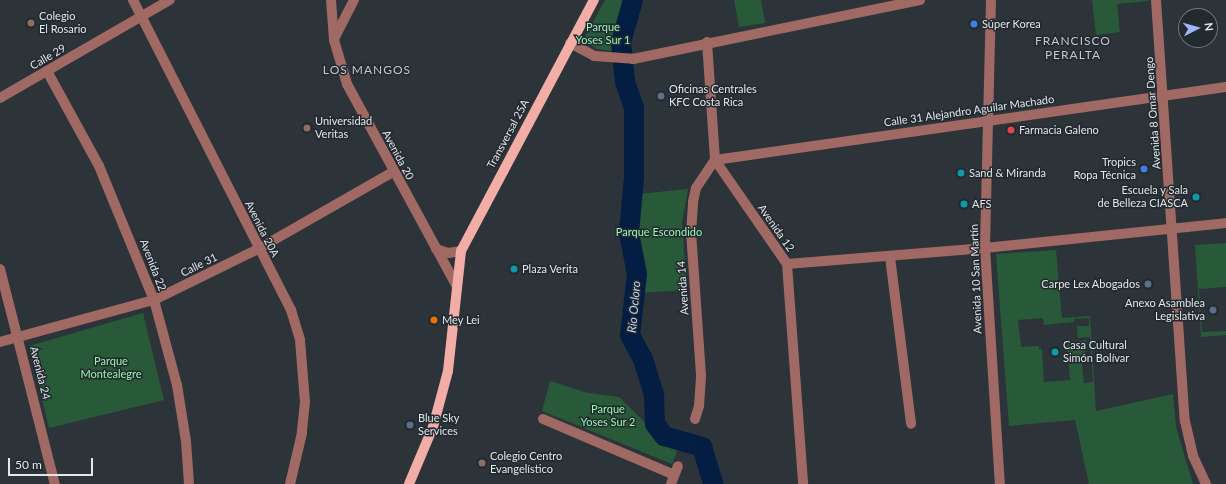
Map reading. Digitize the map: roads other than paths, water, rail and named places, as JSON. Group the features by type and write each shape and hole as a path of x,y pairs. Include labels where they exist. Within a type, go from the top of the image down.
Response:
{"main road":[{"name":"Transversal 25A","path":"456,285 461,251 594,0"},
{"path":"408,484 433,427 442,398 450,357 456,285"}],"street":[{"name":"Avenida 20A","path":"133,0 258,249 291,310 303,359 305,420 290,484"},
{"name":"Calle 29","path":"0,98 142,18 170,0"},
{"name":"Avenida 20","path":"331,0 334,40 347,84 393,172 456,285"},
{"path":"334,40 354,0"},
{"path":"570,44 594,56 610,59 632,59 881,4 920,0"},
{"name":"Avenida 10 San Martín","path":"991,0 985,248 1000,484"},
{"name":"Avenida 8 Omar Dengo","path":"1156,0 1165,94 1185,420 1193,456 1206,484"},
{"path":"707,42 715,160"},
{"name":"Avenida 22","path":"47,71 99,166 154,300 177,385 186,441 189,484"},
{"name":"Calle 31 Alejandro Aguilar Machado","path":"715,160 1165,94 1226,87"},
{"name":"Avenida 12","path":"715,160 787,264 803,484"},
{"name":"Avenida 14","path":"695,419 699,406 701,375 691,232 693,202 696,188 715,160"},
{"name":"Calle 31","path":"0,342 154,300 258,249 393,172"},
{"path":"787,264 890,257 1226,223"},
{"path":"436,249 448,253 461,251"},
{"path":"890,257 911,424"},
{"name":"Avenida 24","path":"0,269 19,337 55,484"},
{"path":"544,419 674,475"}],"waterway":[{"name":"Río Ocloro","path":"633,0 621,42 625,82 634,108 634,177 629,233 637,274 630,335 643,359 654,396 655,424 664,436 702,447 713,484"}],"place":[{"name":"Colegio El Rosario","path":"31,23"},
{"name":"Súper Korea","path":"974,24"},
{"name":"Oficinas Centrales KFC Costa Rica","path":"661,96"},
{"name":"Universidad Veritas","path":"307,128"},
{"name":"Farmacia Galeno","path":"1011,130"},
{"name":"Tropics Ropa Técnica","path":"1144,169"},
{"name":"Sand & Miranda","path":"961,173"},
{"name":"Escuela y Sala de Belleza CIASCA","path":"1196,197"},
{"name":"AFS","path":"964,204"},
{"name":"Plaza Verita","path":"514,269"},
{"name":"Carpe Lex Abogados","path":"1148,284"},
{"name":"Anexo Asamblea Legislativa","path":"1213,310"},
{"name":"Mey Lei","path":"434,320"},
{"name":"Casa Cultural Simón Bolívar","path":"1055,352"},
{"name":"Blue Sky Services","path":"410,425"},
{"name":"Colegio Centro Evangelístico","path":"482,463"}],"district":[{"name":"FRANCISCO PERALTA","path":"1073,48"},
{"name":"LOS MANGOS","path":"367,70"}],"park label":[{"name":"Parque Yoses Sur 1","path":"603,34"},
{"name":"Parque Escondido","path":"659,232"},
{"name":"Parque Montealegre","path":"111,368"},
{"name":"Parque Yoses Sur 2","path":"608,416"}]}
